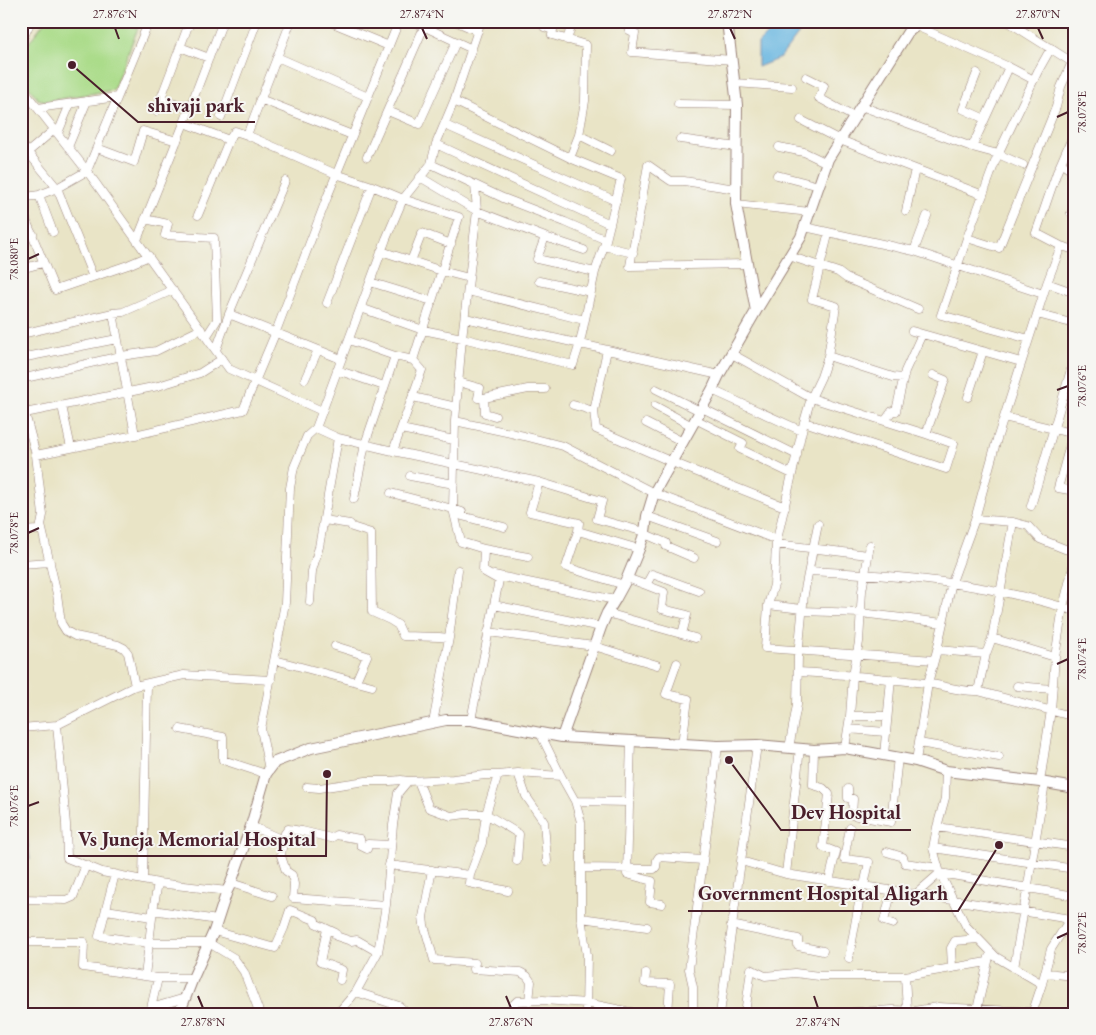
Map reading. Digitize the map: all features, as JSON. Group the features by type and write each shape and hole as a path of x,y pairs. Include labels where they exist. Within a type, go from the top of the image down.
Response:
{"street":[{"path":"22,40 31,21"},
{"path":"156,111 190,24 176,21"},
{"path":"137,240 224,21"},
{"path":"221,118 257,21"},
{"path":"247,135 291,21"},
{"path":"328,21 389,46"},
{"path":"350,30 353,21"},
{"path":"36,455 243,410 256,382 336,174 399,21"},
{"path":"412,21 472,49"},
{"path":"455,21 478,31"},
{"path":"268,772 261,730 285,603 290,488 294,467 307,436 316,428 381,252 403,199 431,164 436,144 454,101 481,21"},
{"path":"547,21 544,27 553,30 552,35 586,45 585,102 578,135 570,158"},
{"path":"567,40 573,21"},
{"path":"631,21 629,30 635,34 632,52 732,60"},
{"path":"727,21 737,105 736,204 756,311"},
{"path":"967,238 999,248 1056,108 1061,87 1073,63 1007,21"},
{"path":"21,198 39,195 57,188 87,171 147,22"},
{"path":"562,737 607,613 626,582 639,549 645,533 647,516 654,493 712,390 718,375 801,237 828,159 908,32 920,24 1034,80"},
{"path":"367,157 424,27"},
{"path":"388,111 419,124 456,42"},
{"path":"180,47 209,58"},
{"path":"1029,339 941,315 998,154 1051,48"},
{"path":"277,57 368,97"},
{"path":"972,148 1009,67"},
{"path":"976,73 963,110 985,119"},
{"path":"806,77 824,86 818,98 854,117"},
{"path":"734,83 792,87"},
{"path":"21,87 87,171 229,369 322,411"},
{"path":"38,108 118,97"},
{"path":"161,99 190,109"},
{"path":"260,99 352,135"},
{"path":"68,147 87,101"},
{"path":"361,308 423,330 573,365 580,343 595,272 605,243 621,179 570,158 454,101"},
{"path":"25,154 57,131 70,104"},
{"path":"678,104 737,105"},
{"path":"861,106 972,148 998,154 1023,165"},
{"path":"801,120 840,140 983,195"},
{"path":"184,123 229,140"},
{"path":"445,125 616,201"},
{"path":"96,148 134,162 143,131 177,141"},
{"path":"198,214 229,140 235,131 336,174 459,217 413,360"},
{"path":"1075,131 1036,233 1061,246 1075,250"},
{"path":"578,135 611,151"},
{"path":"680,138 736,147"},
{"path":"21,144 25,154 57,188 93,277"},
{"path":"436,144 610,224"},
{"path":"779,147 804,152 827,163"},
{"path":"431,164 503,198 565,222 605,243 633,253"},
{"path":"1062,164 1075,173"},
{"path":"736,190 684,181 671,181 648,165 630,266 747,264"},
{"path":"906,211 915,169"},
{"path":"777,175 819,186"},
{"path":"420,177 477,211 584,250"},
{"path":"216,350 229,314 285,181"},
{"path":"475,185 477,211 454,421 453,508 461,542 484,549 528,557"},
{"path":"327,303 372,186"},
{"path":"39,195 54,232"},
{"path":"736,204 810,212"},
{"path":"21,208 55,290 148,256"},
{"path":"914,251 927,216"},
{"path":"145,219 168,224 165,235 214,238 216,320 206,337"},
{"path":"805,227 914,251 1043,294"},
{"path":"21,231 23,235 33,234"},
{"path":"411,261 422,233 451,244"},
{"path":"545,237 537,259 595,272"},
{"path":"827,240 812,299 836,306 828,356 811,398 804,422 776,542 774,585 768,605 765,648 934,660"},
{"path":"916,761 928,683 952,582 975,519 1004,417 1046,283 1061,246"},
{"path":"381,252 469,278"},
{"path":"789,256 838,272 846,278 918,309"},
{"path":"21,269 43,263"},
{"path":"539,280 591,292"},
{"path":"370,282 432,301"},
{"path":"1046,283 1075,293"},
{"path":"21,334 123,312 172,290"},
{"path":"468,291 584,320"},
{"path":"113,313 134,435"},
{"path":"229,314 341,359"},
{"path":"1037,314 1075,324"},
{"path":"465,318 718,375"},
{"path":"21,379 121,356 156,351 200,329"},
{"path":"912,331 1022,362"},
{"path":"885,421 892,411 896,411 904,371 922,334"},
{"path":"21,358 118,339"},
{"path":"349,340 394,356 413,360 422,370 393,451"},
{"path":"305,379 318,350"},
{"path":"607,350 594,411 596,429 784,507"},
{"path":"968,397 984,351"},
{"path":"732,354 811,398 954,444 946,469 804,422"},
{"path":"354,499 364,444 394,356"},
{"path":"828,356 893,377 903,378"},
{"path":"1031,506 1053,429 1072,376 1075,356"},
{"path":"25,413 158,386 200,374 222,359"},
{"path":"338,370 384,386"},
{"path":"926,434 945,380 933,375"},
{"path":"458,382 480,388 478,398 528,389 545,389"},
{"path":"656,389 743,443 740,449 792,474"},
{"path":"712,390 802,431"},
{"path":"413,397 456,408"},
{"path":"21,398 36,455 43,515 38,530 21,531"},
{"path":"484,398 485,413 495,416"},
{"path":"573,405 594,411"},
{"path":"62,406 71,448"},
{"path":"655,406 697,416 797,455"},
{"path":"1004,417 1074,434 1058,488 1075,491"},
{"path":"454,421 563,446 654,493 776,542 813,549 868,555"},
{"path":"646,423 682,442"},
{"path":"316,428 338,438 539,482 602,501 597,519 645,533 666,543 666,546 694,558"},
{"path":"401,429 454,440"},
{"path":"310,602 312,571 319,546 338,438"},
{"path":"410,476 454,484"},
{"path":"539,482 530,512 579,523 566,567 646,585 664,592 662,609 687,615 682,634"},
{"path":"391,493 453,508 462,512 462,516 504,527"},
{"path":"647,516 717,541"},
{"path":"975,519 1012,522 1028,526 1040,539 1075,551"},
{"path":"324,520 350,524 352,527 371,534 372,612 398,625 403,636 449,638"},
{"path":"978,691 986,654 992,638 1012,522"},
{"path":"789,748 797,704 802,610 818,524"},
{"path":"41,525 57,594 61,623 66,631 75,636 124,648 128,653 135,686"},
{"path":"578,531 639,549"},
{"path":"845,748 853,675 859,642 862,591 870,545"},
{"path":"471,720 499,580 483,571 484,549"},
{"path":"1014,968 1036,841 1055,658 1063,607 1075,559"},
{"path":"21,564 50,562"},
{"path":"432,723 449,638 458,570"},
{"path":"809,571 865,573 952,582 1001,591 1075,611"},
{"path":"487,574 615,600"},
{"path":"646,585 652,574 699,591"},
{"path":"494,605 601,628"},
{"path":"768,605 802,610 861,613 942,623"},
{"path":"607,613 695,638"},
{"path":"488,632 594,646 657,665"},
{"path":"992,638 1055,658"},
{"path":"335,646 367,656 356,681"},
{"path":"937,650 986,654"},
{"path":"275,660 372,686"},
{"path":"677,663 666,694 688,699 682,744"},
{"path":"798,672 891,679 928,683 968,692 978,691 1075,717"},
{"path":"21,728 57,725 135,686 184,675 271,680"},
{"path":"884,755 891,679"},
{"path":"143,880 147,684"},
{"path":"1017,686 1052,689"},
{"path":"850,716 888,716"},
{"path":"180,1014 193,978 214,931 268,772 275,762 310,748 446,720 471,720 562,737 718,746 757,745 814,750 845,748 916,761 946,771 1043,782 1075,788"},
{"path":"57,725 66,824 67,858 102,872 158,883 229,887 272,896"},
{"path":"848,729 886,732"},
{"path":"180,730 223,737 223,760 268,772"},
{"path":"540,733 575,801 581,822 581,918 587,955 586,1014"},
{"path":"631,741 626,874 652,881 650,902 662,904"},
{"path":"919,743 999,757"},
{"path":"720,1014 757,745"},
{"path":"693,1014 693,987 689,969 718,746"},
{"path":"786,874 800,748"},
{"path":"814,750 813,786 823,788 829,794 823,847 836,852 829,881"},
{"path":"848,789 848,798 853,799 852,815 891,822 898,758"},
{"path":"946,771 945,798 933,848 939,870 966,926 996,957 1042,984"},
{"path":"307,787 319,788 366,781 418,781 518,773 561,776"},
{"path":"518,773 526,796 544,822 547,861"},
{"path":"498,775 486,814 482,843 468,883 508,891"},
{"path":"337,1014 356,992 378,952 386,906 398,793 408,781"},
{"path":"418,781 429,808 451,816 486,814 519,834 517,861"},
{"path":"575,801 628,802"},
{"path":"251,826 283,840"},
{"path":"937,827 1075,847"},
{"path":"849,958 869,862 844,859 850,828"},
{"path":"386,906 293,898 294,884 292,875 286,872 281,856 283,836 288,829 331,838 336,835 360,839 360,846 367,849 368,844 391,845"},
{"path":"933,848 1075,869"},
{"path":"887,852 903,857 905,863 1075,896"},
{"path":"581,868 654,869 659,858 703,860"},
{"path":"740,861 786,874 1024,912 1072,917 1050,949 1042,984 1032,1013 977,1012 938,1007 912,1012 824,1014"},
{"path":"21,899 66,900 73,897 86,865"},
{"path":"389,865 470,875"},
{"path":"432,870 423,917 434,960 475,963 474,969 520,972 527,976 530,982 529,1001"},
{"path":"916,894 939,870"},
{"path":"115,874 99,936 149,943 209,943 234,958 244,972 260,1014"},
{"path":"145,976 158,883"},
{"path":"892,890 884,921 893,924"},
{"path":"106,910 217,920"},
{"path":"214,931 275,948 290,910 315,920 315,923 336,933 336,936 351,941 357,940 378,952"},
{"path":"581,918 647,927"},
{"path":"732,924 798,939 798,946 823,952"},
{"path":"327,929 320,962 342,970 340,980"},
{"path":"952,967 951,948 955,941 978,939"},
{"path":"21,942 84,942 83,967 158,978 193,978"},
{"path":"977,1012 987,962 991,952"},
{"path":"745,1014 751,969 765,976 795,973 819,976 905,976 987,962"},
{"path":"646,973 645,983 670,984 668,1014"},
{"path":"1044,973 1075,976"},
{"path":"905,976 912,1012"},
{"path":"158,978 151,1008 185,998"},
{"path":"356,992 399,1006 408,1014"},
{"path":"508,1014 517,1001 543,1000 587,1003 634,1013"}],"green space":[{"path":"45,21 122,21 138,28 113,90 47,101 38,99 21,77 21,53"}],"water":[{"path":"766,21 865,21 851,28 805,25 780,58 758,67 758,43 768,33"},
{"path":"21,799 30,859 21,859"}],"place":[{"name":"shivaji park","path":"72,65"},
{"name":"Dev Hospital","path":"729,760"},
{"name":"Vs Juneja Memorial Hospital","path":"327,774"},
{"name":"Government Hospital Aligarh","path":"999,845"}]}
